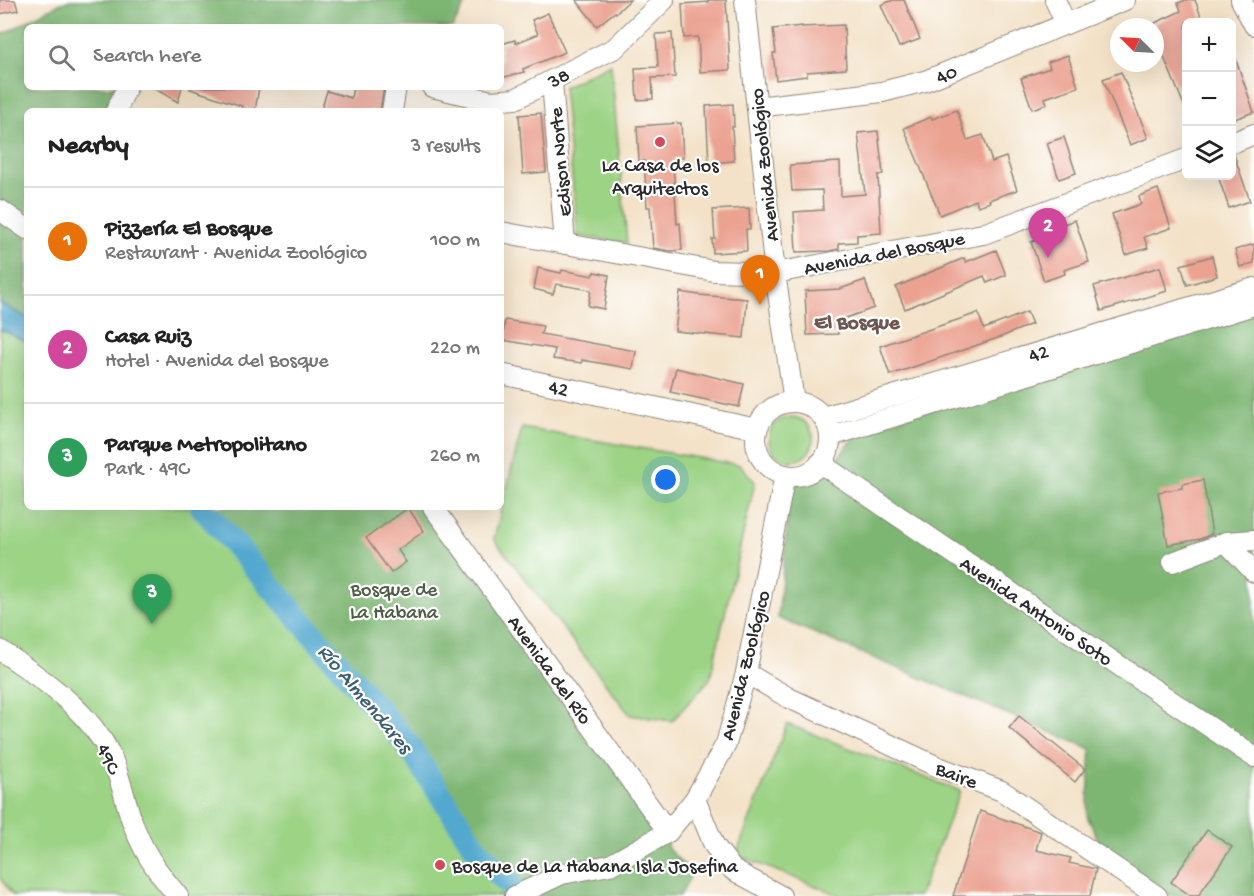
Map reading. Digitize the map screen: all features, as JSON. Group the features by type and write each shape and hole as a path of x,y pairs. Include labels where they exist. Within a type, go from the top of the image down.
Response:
{"street":[{"name":"38","path":"445,90 491,101 515,99 615,48 664,0"},
{"name":"Avenida Zoológico","path":"745,0 775,273 794,402"},
{"path":"1055,0 1066,24"},
{"name":"40","path":"757,107 882,92 925,81 1125,0"},
{"path":"1241,0 1254,25"},
{"name":"Edison Norte","path":"552,81 565,244"},
{"path":"117,108 126,90"},
{"path":"392,108 396,90"},
{"path":"1236,141 1254,134"},
{"name":"Avenida del Bosque","path":"504,233 714,272 775,273 983,234 1182,160"},
{"path":"0,210 24,228"},
{"name":"42","path":"823,417 1254,288"},
{"name":"42","path":"831,436 1254,305"},
{"name":"42","path":"504,375 757,429"},
{"path":"803,403 823,417 829,426 831,436 826,454 813,469 795,476 785,475 774,471 761,458 756,441 757,429 762,418 770,409 778,404 803,403"},
{"name":"Avenida Antonio Soto","path":"820,463 1254,757"},
{"name":"Avenida Zoológico","path":"515,896 562,874 610,865 668,832 695,800 726,744 746,673 785,475"},
{"name":"Avenida del Río","path":"435,510 668,832"},
{"path":"1173,562 1226,542 1254,540"},
{"path":"1226,542 1254,572"},
{"name":"49C","path":"0,650 68,700 100,737 112,759 141,843 151,862 178,896"},
{"name":"Baire","path":"746,673 799,703 936,766 1002,791 1157,896"},
{"path":"695,800 714,845 734,870 781,896"}],"green space":[{"path":"70,0 467,0 455,24 24,24 24,90 123,90 119,108 24,108 24,316 0,303 0,36"},
{"path":"611,64 627,243 578,236 563,87"},
{"path":"1254,308 1254,896 1171,896 1106,856 1087,816 1091,749 778,618 791,487 829,470 858,432"},
{"path":"0,329 24,341 24,510 205,510 406,742 477,850 520,896 13,896 0,878"},
{"path":"791,417 806,424 813,439 806,454 791,461 776,454 769,439 776,424"},
{"path":"522,428 740,465 755,482 710,679 672,721 630,715 494,539 501,510 504,510 504,499"},
{"name":"Bosque de La Habana","path":"205,510 435,510 665,830 668,849 692,873 680,896 520,896 477,850 406,742"},
{"path":"787,724 960,791 919,896 841,896 736,855"}],"water":[{"path":"0,303 24,316 24,341 0,329"}],"building":[{"path":"0,0 15,0 18,10 0,14"},
{"path":"576,0 630,0 597,26"},
{"path":"708,0 726,0 730,70 700,72 698,37 684,38 682,4 708,2"},
{"path":"893,0 904,0 920,39 899,47 881,5"},
{"path":"1195,0 1202,18 1182,18 1182,100 1164,57 1164,19 1181,11 1178,3"},
{"path":"548,13 565,52 523,69 524,72 504,77 504,43 515,40 516,43 538,34 532,20"},
{"path":"844,25 846,69 807,72 807,76 776,80 773,29"},
{"path":"672,33 675,77 652,78 653,99 637,100 635,68 658,67 656,34"},
{"path":"1068,55 1078,87 1045,98 1047,104 1032,109 1021,78 1050,68 1048,62"},
{"path":"1236,60 1254,112 1236,119"},
{"path":"1121,72 1148,138 1130,145 1103,79"},
{"path":"157,90 181,90 178,102"},
{"path":"193,90 258,90 256,108 242,108 242,106"},
{"path":"352,90 384,90 381,108 322,108 327,91 351,98"},
{"path":"733,104 734,161 709,163 706,106"},
{"path":"957,110 967,140 983,135 992,162 1006,157 1017,190 978,206 976,200 940,215 904,128"},
{"path":"541,113 546,172 523,174 519,115"},
{"path":"681,123 683,158 673,159 677,224 680,223 682,250 670,251 653,248 644,161 639,161 637,126"},
{"path":"878,131 883,174 878,175 881,233 857,235 857,242 839,243 839,249 796,252 794,212 823,210 822,190 792,191 790,165 840,162 841,196 865,194 858,133"},
{"path":"1064,137 1076,173 1059,179 1047,143"},
{"path":"1236,161 1250,201 1229,208 1219,180 1236,180"},
{"path":"1158,189 1171,228 1144,237 1148,248 1126,255 1112,214 1141,204 1139,196"},
{"path":"749,208 750,229 746,229 747,251 713,253 712,239 715,239 713,210"},
{"path":"1075,220 1089,262 1064,270 1065,274 1044,281 1031,242 1060,233 1058,226"},
{"path":"1254,244 1254,263 1240,267 1235,250"},
{"path":"996,250 1006,275 987,283 984,276 905,309 896,287 964,258 966,262"},
{"path":"1212,256 1217,276 1187,285 1181,265"},
{"path":"1160,267 1167,291 1101,311 1094,286"},
{"path":"538,268 561,273 562,270 593,276 594,272 609,275 604,309 588,306 591,290 556,284 553,294 534,289"},
{"path":"865,280 874,308 837,321 838,334 807,335 805,291 840,289"},
{"path":"680,292 747,299 744,338 675,331"},
{"path":"1027,312 1032,324 890,375 880,346 978,313 984,329"},
{"path":"505,320 543,326 541,334 636,351 633,369 582,360 582,363 553,359 555,349 504,340"},
{"path":"676,368 744,384 739,407 670,392"},
{"path":"1203,480 1212,534 1200,539 1168,545 1158,492 1182,488 1182,484"},
{"path":"405,510 409,510 424,531 398,550 406,562 391,573 366,538"},
{"path":"1019,716 1085,769 1075,782 1009,728"},
{"path":"980,811 1041,832 1036,850 1071,858 1069,863 1096,869 1090,896 953,896"},
{"path":"1207,830 1232,847 1198,896 1191,896 1171,882"}],"waterway":[{"name":"Río Almendares","path":"205,510 406,742 477,850 520,896"}],"place":[{"name":"La Casa de los Arquitectos","path":"660,142"},
{"name":"Casa Ruiz","path":"1048,258"},
{"name":"Pizzería El Bosque","path":"760,305"},
{"name":"Parque Metropolitano","path":"152,624"},
{"name":"Bosque de La Habana Isla Josefina","path":"440,865"}],"district":[{"name":"El Bosque","path":"857,321"}]}
